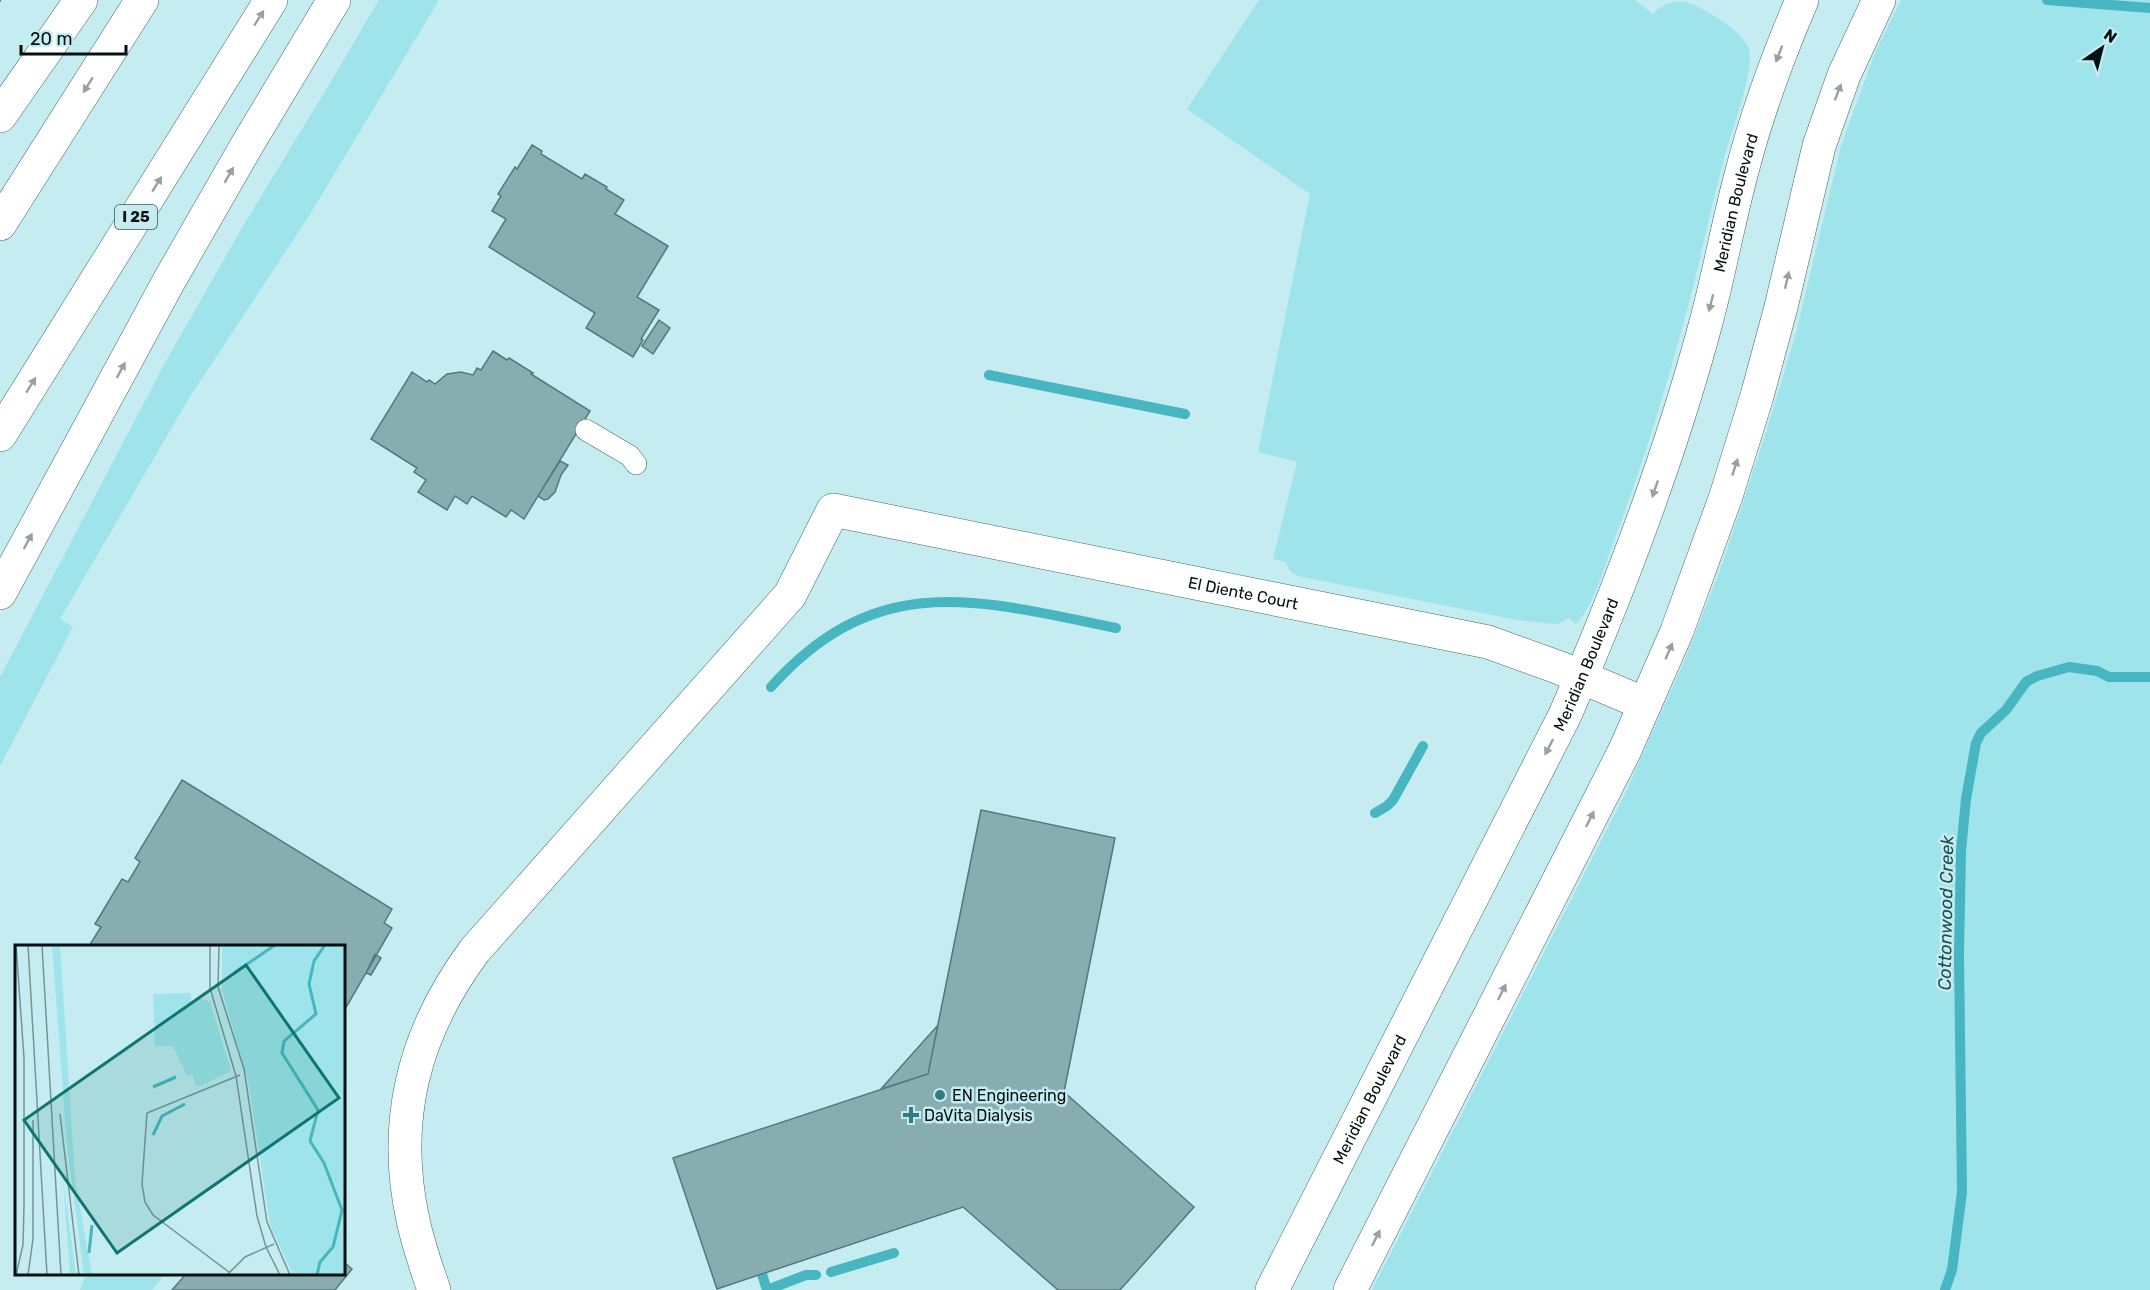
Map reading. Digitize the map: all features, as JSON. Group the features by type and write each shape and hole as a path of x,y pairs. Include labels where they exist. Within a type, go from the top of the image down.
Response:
{"main road":[{"path":"0,116 81,0"},
{"path":"0,224 142,0"},
{"name":"I 25","path":"0,435 271,0"},
{"path":"0,592 174,272 334,0"},
{"name":"Meridian Boulevard","path":"1272,1290 1582,678 1639,534 1660,474 1705,327 1753,130 1775,66 1802,0"},
{"path":"1350,1290 1606,787 1677,632 1726,496 1774,336 1822,138 1844,75 1879,0"},
{"name":"El Diente Court","path":"434,1290 413,1222 406,1182 404,1140 412,1077 432,1019 449,988 475,950 790,595 833,510 1488,642 1532,657 1645,704"}],"lane":[{"path":"586,430 630,456 636,464"}],"shaded area":[{"path":"379,0 439,0 309,216 189,398 60,619 73,627 0,766 0,677 166,361 243,226"},
{"path":"1259,0 1635,0 1653,14 1668,4 1685,2 1721,21 1746,42 1750,59 1745,87 1720,175 1676,351 1637,476 1599,583 1589,606 1576,624 1568,618 1555,624 1517,620 1298,576 1290,571 1286,562 1273,559 1297,462 1258,452 1310,194 1187,109"},
{"path":"1901,0 2150,0 2150,1290 1372,1290 1624,796 1683,664 1720,571 1766,433 1796,333 1841,146 1875,53"},
{"path":"86,1275 164,1275 152,1290 80,1290"}],"building":[{"path":"532,145 542,151 541,154 582,179 585,174 607,187 606,189 624,200 615,214 668,246 637,297 659,310 633,357 586,328 595,313 489,247 506,219 492,211 501,196 498,194"},
{"path":"659,320 670,328 653,354 642,346"},
{"path":"493,351 507,360 509,358 590,411 524,519 511,510 506,517 472,496 467,504 455,496 447,510 418,492 426,480 414,472 417,468 371,439 412,372 427,382 429,380 435,384 447,374 461,372 473,375 477,368 481,370"},
{"path":"560,461 568,465 561,475 555,492 544,500 538,496"},
{"path":"182,780 392,909 384,923 392,928 345,1009 345,945 90,945 101,927 95,924 122,879 128,882 140,862 135,858"},
{"path":"981,810 1115,838 1064,1092 1194,1207 1120,1290 1058,1290 963,1207 717,1289 673,1158 928,1074"},
{"path":"375,954 381,958 371,975 366,973"},
{"path":"938,1025 928,1074 881,1089"},
{"path":"345,1263 352,1269 335,1290 172,1290 185,1275 345,1275"}],"waterway":[{"path":"2047,0 2150,8"},
{"path":"989,375 1185,414"},
{"path":"771,687 811,649 851,624 891,609 932,602 974,603 1019,609 1116,628"},
{"name":"Cottonwood Creek","path":"1945,1290 1952,1270 1962,1192 1959,954 1961,851 1966,799 1976,743 1981,733 2006,710 2026,682 2037,676 2069,667 2097,671 2109,677 2150,677"},
{"path":"1375,813 1393,800 1423,746"},
{"path":"831,1272 894,1253"},
{"path":"762,1274 767,1290"},
{"path":"767,1290 806,1275 816,1275"}],"place":[{"name":"EN Engineering","path":"940,1095"},
{"name":"DaVita Dialysis","path":"911,1115"}]}
